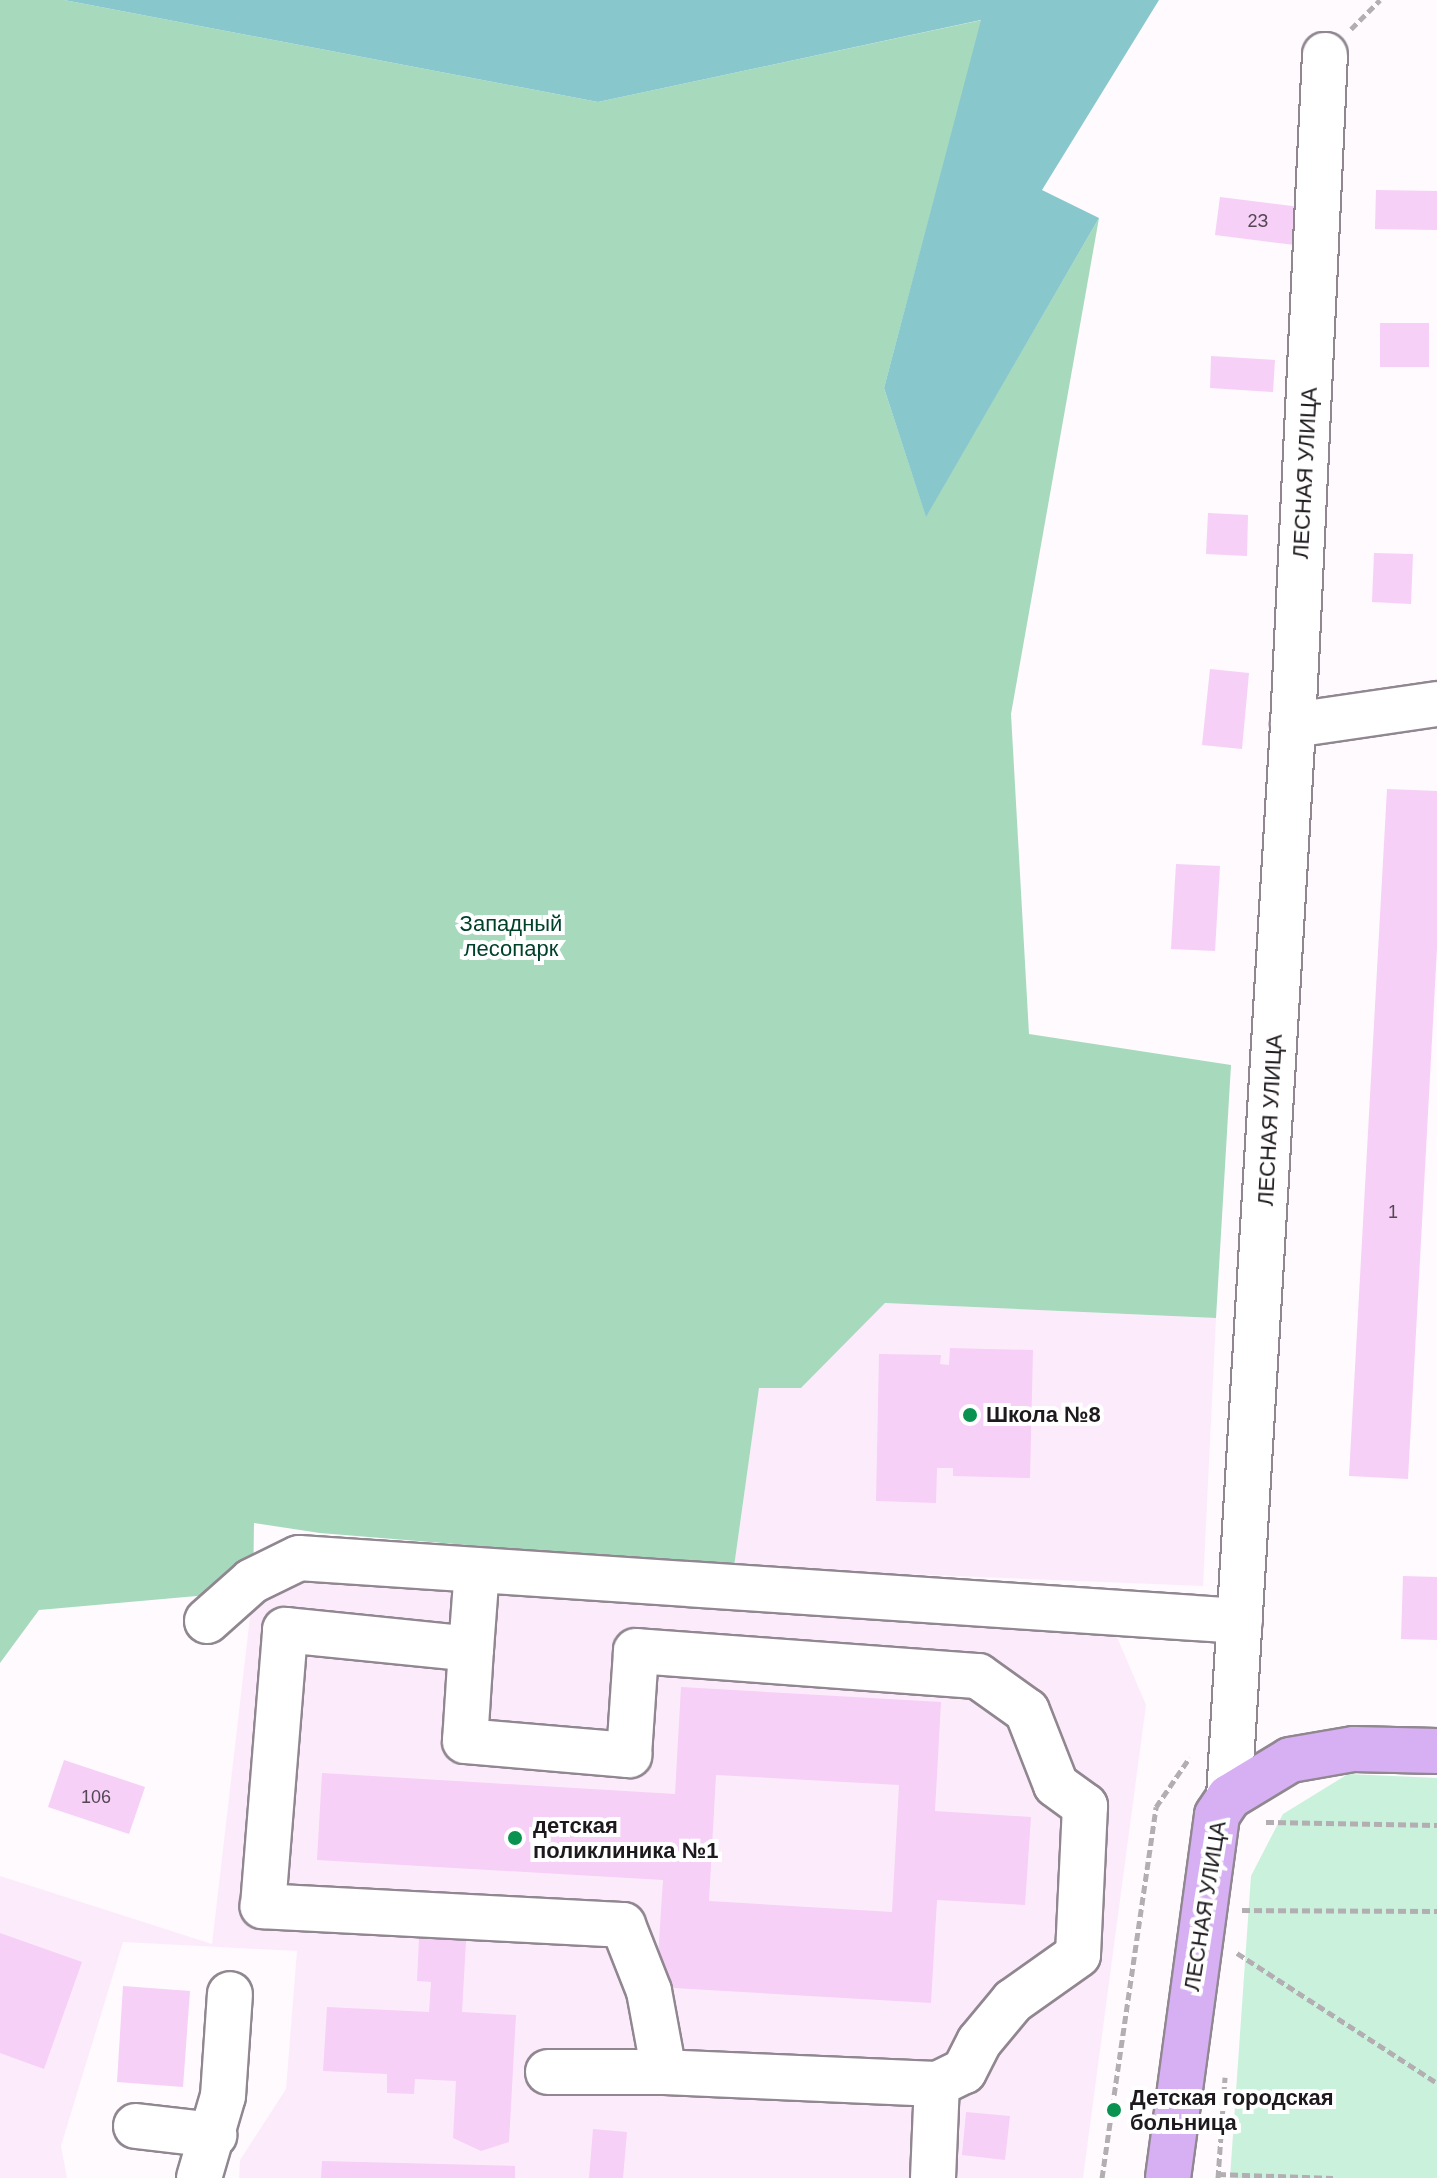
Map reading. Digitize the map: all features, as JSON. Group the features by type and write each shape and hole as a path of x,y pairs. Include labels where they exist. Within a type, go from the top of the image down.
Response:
{"main road":[{"path":"1241,1809 1290,1760 1354,1749 1437,1751"},
{"name":"ЛЕСНАЯ УЛИЦА","path":"1168,2178 1217,1815 1241,1809"}],"street":[{"name":"ЛЕСНАЯ УЛИЦА","path":"1241,1809 1240,1621 1293,725 1325,55"},
{"path":"1293,725 1437,704"},
{"path":"207,1621 252,1581 299,1558 1240,1621"},
{"path":"477,1570 465,1741 629,1755 636,1651 978,1676 1027,1711 1056,1785 1085,1806 1078,1955 1013,2001 979,2042 964,2071 937,2084 664,2072 548,2072"},
{"path":"471,1649 285,1630 263,1906 623,1925 649,1991 664,2072"},
{"path":"199,2178 223,2096 230,1994"},
{"path":"933,2178 937,2084"},
{"path":"136,2126 214,2135"}],"path":[{"path":"1241,1809 1437,1825"},
{"path":"1237,1910 1437,1911"},
{"path":"1234,1951 1437,2083"},
{"path":"1218,2174 1333,2178"}],"shaded area":[{"path":"885,1303 1216,1318 1203,1586 734,1567 759,1387 801,1388"},
{"path":"292,1567 650,1600 1117,1637 1146,1705 1083,2178 239,2178 240,2160 286,2089 297,1951 123,1942 61,2146 67,2178 0,2178 0,1876 212,1944 253,1591"}],"green space":[{"name":"Западный лесопарк","path":"0,0 64,0 598,102 982,20 884,388 926,516 1099,218 1011,714 1029,1034 1231,1065 1216,1318 885,1303 801,1388 759,1388 734,1567 320,1533 254,1523 253,1591 39,1610 0,1663"},
{"path":"1348,1774 1437,1778 1437,2178 1230,2178 1251,1876 1283,1814"}],"water":[{"path":"64,0 1159,0 1042,190 1099,218 926,517 884,388 981,20 598,102"}],"building":[{"path":"1376,190 1437,191 1437,230 1375,229"},
{"path":"1220,197 1300,207 1295,245 1215,235"},
{"path":"1380,323 1429,323 1429,367 1380,367"},
{"path":"1211,356 1275,360 1273,392 1210,388"},
{"path":"1208,513 1248,515 1247,556 1206,554"},
{"path":"1374,553 1413,554 1411,604 1372,602"},
{"path":"1210,669 1249,673 1242,749 1202,745"},
{"path":"1387,789 1437,791 1437,948 1408,1479 1349,1476"},
{"path":"1176,864 1220,866 1215,951 1171,949"},
{"path":"950,1348 1033,1350 1030,1478 953,1476 953,1468 937,1468 936,1503 876,1501 879,1354 941,1355 940,1364 949,1365"},
{"path":"1403,1576 1437,1577 1437,1640 1401,1639"},
{"name":"детская поликлиника №1","path":"681,1687 941,1702 935,1811 1031,1817 1025,1905 937,1900 931,2003 656,1987 663,1880 317,1860 322,1773 675,1794","holes":["716,1775 899,1785 892,1912 709,1901"]},
{"path":"64,1760 145,1787 129,1834 48,1807"},
{"path":"0,1933 82,1962 44,2069 0,2053"},
{"path":"419,1938 466,1941 462,2012 516,2015 509,2142 481,2151 453,2138 456,2081 415,2079 414,2094 387,2093 387,2074 323,2071 327,2007 429,2012 431,1982 417,1981"},
{"path":"123,1986 190,1991 183,2087 117,2082"},
{"path":"966,2112 1010,2116 1005,2160 962,2155"},
{"path":"593,2129 627,2132 623,2178 589,2178"},
{"path":"322,2161 515,2166 515,2178 321,2178"}],"place":[{"name":"Школа №8","path":"970,1415"},
{"name":"детская поликлиника №1","path":"515,1838"},
{"name":"Детская городская больница","path":"1114,2110"}]}
